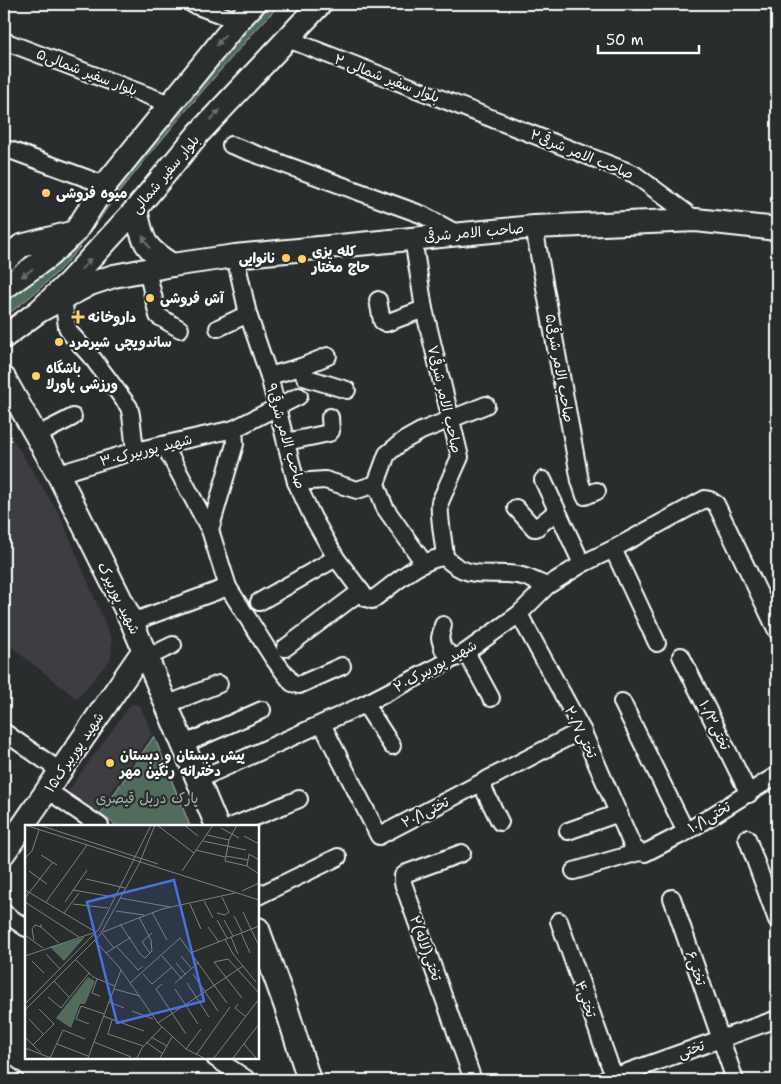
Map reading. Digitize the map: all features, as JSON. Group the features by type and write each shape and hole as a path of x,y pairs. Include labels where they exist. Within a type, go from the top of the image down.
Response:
{"street":[{"path":"192,4 238,20"},
{"path":"4,288 49,256 75,232 104,185 238,20 254,4"},
{"name":"بلوار سفیر شمالی","path":"4,338 39,311 69,282 136,209 198,134 320,4"},
{"name":"بلوار سفیر شمالی ۲","path":"288,39 486,117"},
{"name":"بلوار سفیر شمالی۵","path":"4,41 170,104"},
{"name":"۲صاحب الامر شرقی","path":"486,117 634,174 696,220"},
{"path":"231,145 422,214 456,233"},
{"path":"10,150 104,185"},
{"path":"136,209 142,237 153,253 172,265"},
{"name":"صاحب الامر شرقی","path":"39,311 90,284 172,265 235,256 456,233 534,227 696,220 777,229"},
{"name":"صاحب الامر شرقی۵","path":"534,227 580,481 585,496 596,491"},
{"path":"4,261 21,246 75,232"},
{"name":"صاحب الامر شرقی۷","path":"413,238 424,309 460,457 440,502 439,510 445,557"},
{"name":"صاحب الامر شرقی۹","path":"235,256 248,314 269,376 296,482 313,518 336,558 365,595"},
{"path":"147,270 158,316 180,330"},
{"path":"63,298 67,327 70,334 94,360 129,407 135,451"},
{"path":"378,300 382,321 386,323 424,309"},
{"path":"218,328 248,314"},
{"path":"269,376 301,367 328,356"},
{"path":"301,367 305,377 347,390"},
{"name":"شهید پوربیرک","path":"4,378 58,474 132,622 217,825"},
{"name":"شهید پوربیرک۳۰","path":"58,474 135,451 234,429 299,396"},
{"path":"424,563 385,508 376,484 387,454 390,450 421,431 486,406"},
{"path":"36,436 73,417"},
{"path":"286,442 329,433 331,431 330,417"},
{"path":"210,530 235,444 234,429"},
{"path":"164,445 210,530 228,587 273,658 295,685 342,666"},
{"path":"296,482 325,480 357,490 376,484"},
{"path":"542,480 582,564"},
{"name":"شهید پوربیرک۲۰","path":"197,780 365,704 461,655 519,614 547,586 582,564 614,549 705,499 716,504 777,631"},
{"path":"516,508 534,528 539,527 557,512"},
{"path":"614,549 657,643"},
{"path":"285,648 365,595 372,600 424,563 436,558 445,557 453,566 467,572 521,576 547,586"},
{"path":"259,602 336,558"},
{"path":"132,622 228,587"},
{"name":"تختی۲۰/۷","path":"519,614 582,730 633,847 639,852"},
{"path":"443,625 440,638 443,649 461,655 491,698"},
{"path":"145,654 173,645"},
{"name":"شهید پوربیرک۱۵","path":"4,853 145,654"},
{"name":"تختی۱۰/۳","path":"681,656 749,794"},
{"path":"166,705 219,684"},
{"path":"622,702 686,832"},
{"path":"365,704 392,746"},
{"path":"182,745 262,710"},
{"name":"تختی۲۰/۱","path":"322,724 379,836 582,730"},
{"path":"4,732 60,772"},
{"name":"تختی۱۰/۱","path":"574,871 639,852 645,853 686,832 777,775"},
{"path":"481,784 500,822"},
{"path":"47,790 99,825"},
{"path":"235,825 299,799"},
{"path":"568,832 619,813"},
{"path":"747,838 777,920"},
{"name":"۲تختی(لاله)","path":"462,854 407,873 403,876 403,883 473,1080"},
{"path":"259,896 338,857"},
{"name":"تختی۶","path":"672,898 735,1080"},
{"path":"4,913 25,927"},
{"name":"تختی۴","path":"559,921 611,1079"},
{"path":"259,932 286,1006 309,1080"},
{"name":"تختی","path":"611,1079 720,1038 777,1019"},
{"path":"216,1059 248,1080"},
{"path":"4,1072 15,1080"}],"shaded area":[{"path":"4,425 61,517 112,640 111,659 77,699 4,641"},
{"name":"پیش دبستان و دبستان دخترانه رنگین مهر","path":"131,704 140,705 152,734 97,812 68,791"}],"green space":[{"path":"270,4 280,4 156,146 78,249 40,288 4,317 4,299 75,243 232,45"},
{"name":"پارک دریل قیصری","path":"154,736 190,825 116,825 100,814"}],"place":[{"name":"میوه فروشی","path":"46,193"},
{"name":"نانوایی","path":"286,258"},
{"name":"کله پزی حاج مختار","path":"302,259"},
{"name":"آش فروشی","path":"150,298"},
{"name":"داروخانه","path":"78,317"},
{"name":"ساندویچی شیرمرد","path":"59,342"},
{"name":"باشگاه ورزشی پاورلا","path":"36,376"},
{"name":"پیش دبستان و دبستان دخترانه رنگین مهر","path":"110,763"}]}
